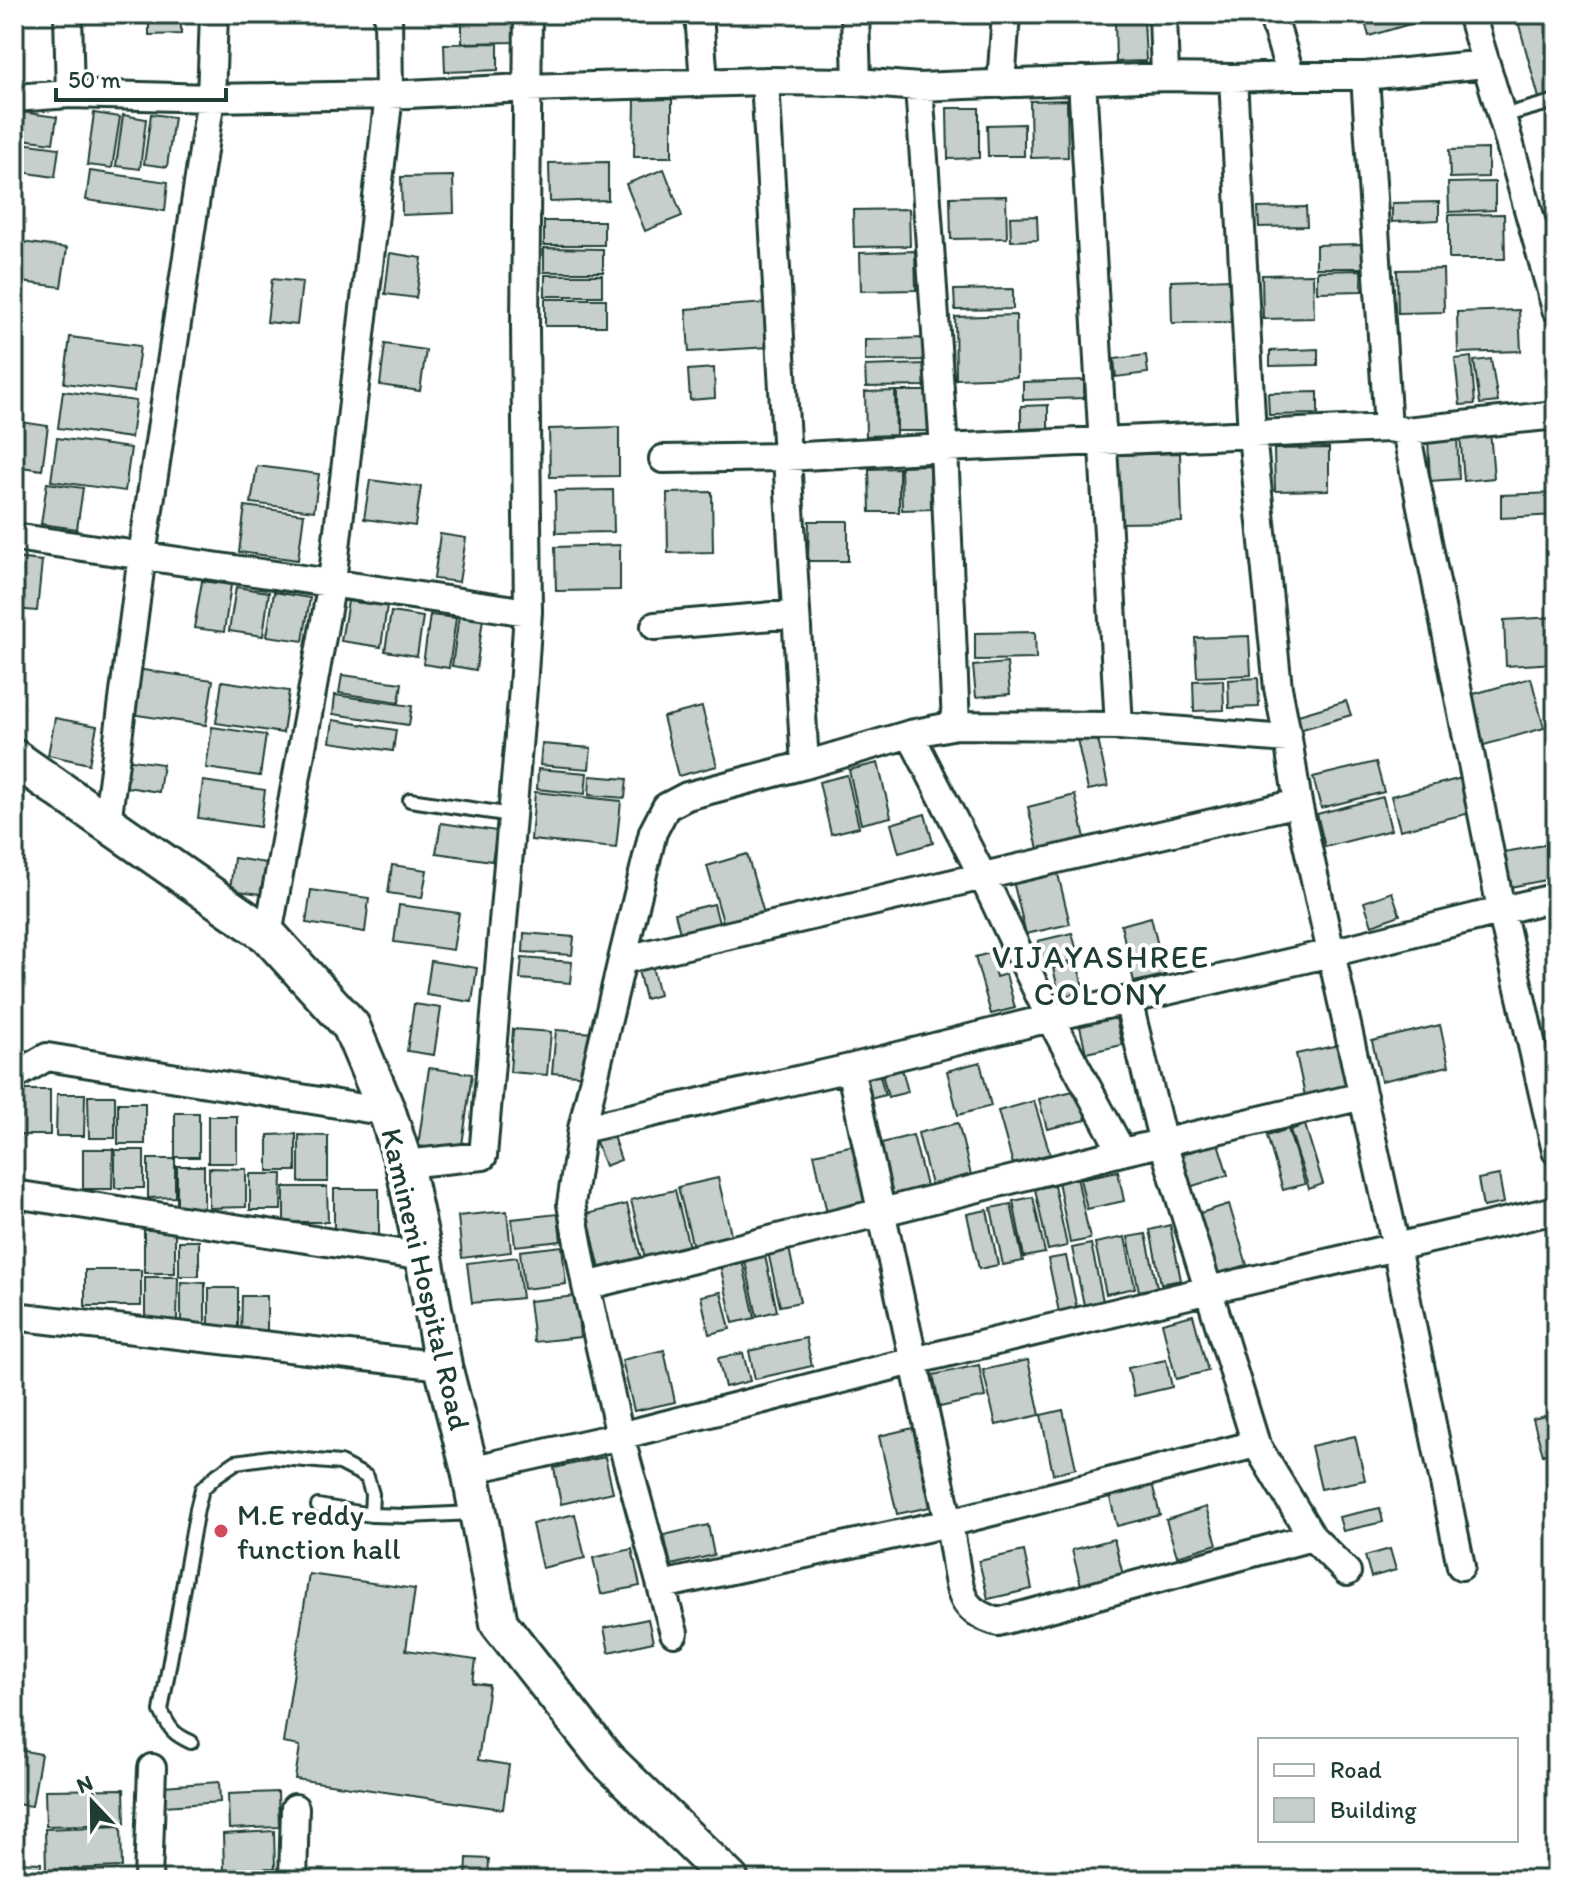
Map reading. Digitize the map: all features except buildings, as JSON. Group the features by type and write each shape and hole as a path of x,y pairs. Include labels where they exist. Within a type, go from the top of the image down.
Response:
{"street":[{"path":"68,14 70,94"},
{"path":"107,823 142,555 211,98 214,14"},
{"path":"268,935 332,582 389,95 388,14"},
{"path":"404,1164 483,1156 528,612 525,327 528,14"},
{"path":"699,14 704,82"},
{"path":"855,14 857,82"},
{"path":"1001,84 1006,14"},
{"path":"1163,14 1165,77"},
{"path":"1272,14 1291,76"},
{"path":"1471,14 1556,309"},
{"path":"14,98 70,94 211,98 389,95 765,81 857,82 919,87 1165,77 1365,76 1485,64"},
{"path":"1365,76 1397,430 1556,1151"},
{"path":"1233,78 1252,435 1278,688 1298,803 1396,1247 1461,1566"},
{"path":"1082,80 1119,726"},
{"path":"765,81 805,765"},
{"path":"919,87 944,448 956,725"},
{"path":"663,459 786,457 1397,430 1556,415"},
{"path":"14,537 528,612"},
{"path":"655,626 796,614"},
{"path":"674,1633 620,1436 571,1204 582,1129 622,960 653,832 666,807 687,796 910,734 956,725 1119,726 1288,739"},
{"path":"910,734 1050,1018 1122,1152"},
{"name":"Kamineni Hospital Road","path":"14,758 268,935 351,1026 387,1112 404,1164 443,1366 470,1470 499,1623 605,1758 730,1880"},
{"path":"622,960 1298,803"},
{"path":"582,1129 850,1068 1556,897"},
{"path":"1128,1000 1163,1143 1256,1444 1312,1537 1347,1572"},
{"path":"14,1078 47,1057 387,1112"},
{"path":"850,1068 949,1523 960,1593 973,1611 998,1622 1312,1537"},
{"path":"586,1286 1122,1152 1363,1096"},
{"path":"14,1194 424,1257"},
{"path":"470,1470 620,1436 1209,1290 1556,1210"},
{"path":"14,1316 443,1366"},
{"path":"662,1585 949,1523 1256,1444"},
{"path":"148,1880 152,1768"},
{"path":"293,1880 295,1808"}],"lane":[{"path":"1502,116 1556,101"},
{"path":"410,800 512,815"},
{"path":"191,1742 175,1735 161,1711 202,1489 236,1462 270,1457 340,1463 367,1477 372,1494 371,1515"},
{"path":"318,1506 371,1515 478,1512"}],"place":[{"name":"M.E reddy function hall","path":"221,1531"}],"district":[{"name":"VIJAYASHREE COLONY","path":"1101,976"}]}
